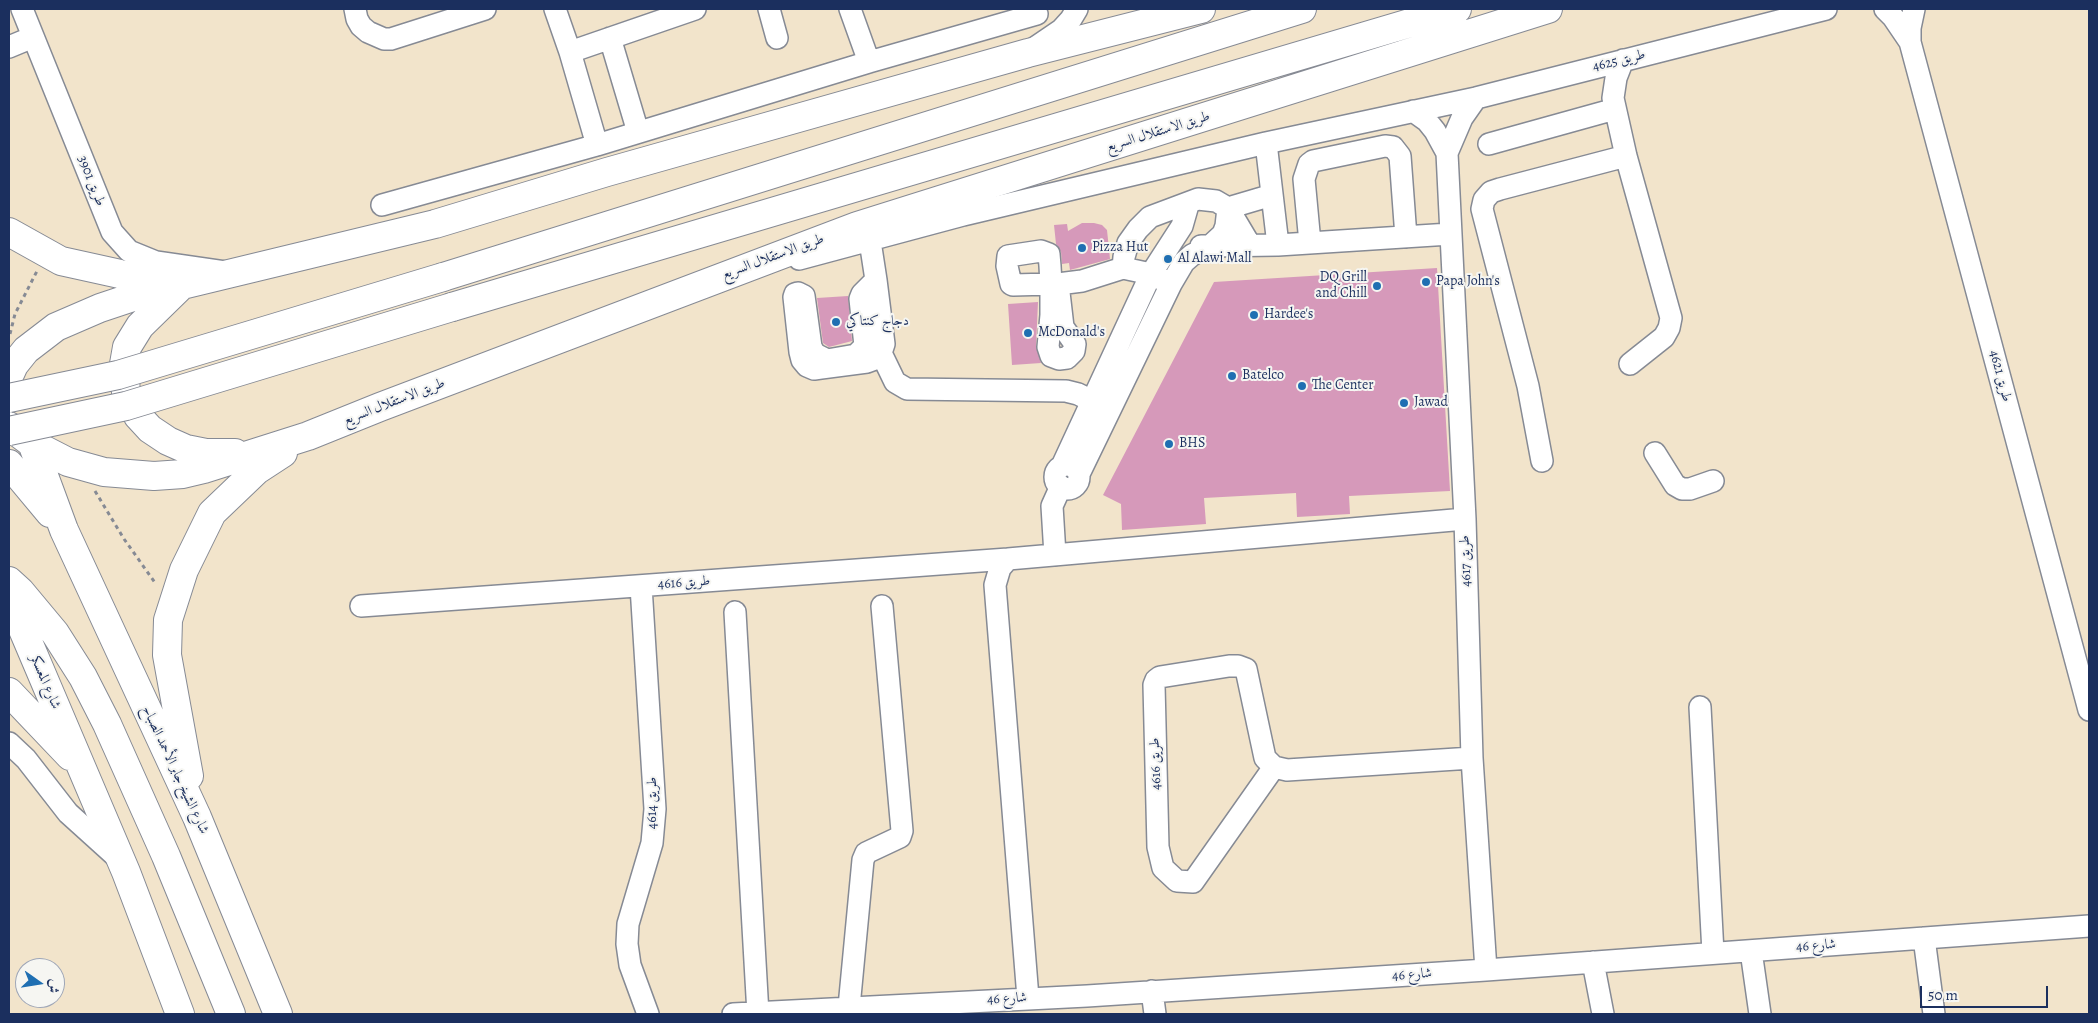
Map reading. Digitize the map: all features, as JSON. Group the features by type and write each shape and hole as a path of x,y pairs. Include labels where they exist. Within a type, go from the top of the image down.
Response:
{"main road":[{"path":"64,530 11,377 26,350 56,328 100,308 134,297 435,224 607,172 1028,53 1201,9"},
{"path":"9,398 118,375 1302,9"},
{"path":"9,431 126,406 452,307 1458,9"},
{"name":"طريق الاستقلال السريع","path":"9,426 33,444 78,465 123,475 154,476 183,474 204,469 308,436 380,406 857,226 1548,9"},
{"path":"9,232 62,261 153,279 207,279"},
{"path":"207,279 140,326 127,347 124,364 126,393 138,416 150,429 168,441 186,449 216,453 259,453"},
{"path":"197,817 167,655 168,620 184,570 212,513 257,470 308,436"},
{"path":"9,464 64,530"},
{"name":"شارع الشيخ جابر الأحمد الصباح","path":"64,530 197,817 278,1014"},
{"path":"9,581 20,591 55,633 82,676 107,724 166,856 231,1014"},
{"name":"شارع المعسكر","path":"9,597 82,768"},
{"path":"9,692 82,768 147,925 180,1014"}],"street":[{"name":"طريق 3901","path":"22,9 112,232 129,251 207,279"},
{"path":"355,9 361,26 368,32 384,39 391,39 486,9"},
{"path":"555,9 570,52 597,145"},
{"path":"570,52 695,9"},
{"path":"769,9 777,38"},
{"path":"850,9 869,62"},
{"path":"1028,53 1061,30 1077,9"},
{"name":"طريق 4625","path":"741,269 770,267 963,215 1266,143 1476,98 1826,9"},
{"name":"طريق 4621","path":"1885,9 1893,17 1910,42"},
{"name":"طريق 4621","path":"1914,9 1910,28 1910,42 2089,710"},
{"path":"382,205 597,145 869,62 1037,14"},
{"path":"9,47 33,36"},
{"path":"610,38 638,132"},
{"path":"1623,60 1616,78 1614,103 1626,156 1670,318 1669,328 1664,337 1630,364"},
{"path":"1579,71 1598,82 1614,103"},
{"name":"طريق 4617","path":"1476,98 1462,118 1447,153 1465,519 1472,758 1486,970"},
{"path":"1489,144 1614,103"},
{"name":"طريق 4617","path":"1413,111 1427,121 1435,130 1447,153"},
{"path":"1266,143 1278,246"},
{"path":"1310,244 1304,179 1309,164 1313,161 1385,146 1393,147 1400,156 1406,237"},
{"path":"1542,461 1528,386 1482,209 1484,200 1491,192 1500,189 1626,156"},
{"path":"1228,208 1272,195"},
{"path":"1123,268 1128,243 1150,217 1164,210 1188,205 1198,199 1216,201 1228,208 1250,245"},
{"path":"1055,555 1052,506 1113,380 1151,274 1182,226 1188,205"},
{"path":"1089,431 1092,401 1113,380 1184,262 1192,255 1217,241 1226,226 1228,208"},
{"path":"1182,226 1188,240 1194,244 1210,246 1278,246 1450,234"},
{"path":"870,241 876,280 884,344 881,353 875,359 867,362 814,369 807,366 802,360 800,352 794,297 798,293 804,296 811,348 815,354 827,360 856,355 865,346 860,298 876,280"},
{"path":"1054,284 1097,278 1123,268 1151,274 1171,284"},
{"path":"881,353 895,382 907,389 1066,391 1078,394 1092,401"},
{"path":"1655,453 1675,485 1690,489 1713,481"},
{"name":"طريق 4616","path":"361,606 1008,559 1465,519"},
{"path":"1008,559 1000,568 995,584 1028,998"},
{"name":"طريق 4614","path":"641,586 655,810 652,843 628,924 627,944 630,965 648,1014"},
{"path":"848,1007 863,860 866,853 900,837 902,831 882,606"},
{"path":"735,612 758,1014"},
{"name":"طريق 4616","path":"1229,666 1238,666 1246,670 1265,758 1274,767 1193,882 1178,881 1163,868 1158,847 1154,685 1156,680 1160,677 1229,666"},
{"path":"1700,706 1713,953"},
{"path":"9,743 26,759 68,813 120,860"},
{"path":"1274,767 1287,770 1472,758"},
{"name":"شارع 46","path":"734,1014 848,1007 877,1010 1028,998 1486,970 2089,926"},
{"path":"1924,938 1934,1014"},
{"path":"1751,951 1760,1014"},
{"path":"1593,962 1603,1014"},
{"path":"1152,991 1155,1014"}],"path":[{"path":"11,377 11,324 46,253"},
{"path":"78,465 124,539 172,607"}],"building":[{"name":"Pizza Hut","path":"1082,223 1102,225 1107,230 1110,259 1070,270 1069,263 1062,264 1061,252 1056,244 1054,225 1067,224 1068,231"},
{"name":"The Center","path":"1437,268 1450,491 1349,496 1350,514 1297,517 1296,493 1204,498 1206,524 1122,530 1121,504 1103,495 1214,282"},
{"name":"دجاج كنتاكي","path":"848,296 852,341 829,347 823,343 817,298"},
{"name":"McDonald's","path":"1038,302 1036,346 1041,363 1012,365 1008,304"}],"place":[{"name":"Pizza Hut","path":"1082,248"},
{"name":"Al Alawi Mall","path":"1168,259"},
{"name":"Papa John's","path":"1426,282"},
{"name":"DQ Grill and Chill","path":"1377,286"},
{"name":"Hardee's","path":"1254,315"},
{"name":"دجاج كنتاكي","path":"836,322"},
{"name":"McDonald's","path":"1028,333"},
{"name":"Batelco","path":"1232,376"},
{"name":"The Center","path":"1302,386"},
{"name":"Jawad","path":"1404,403"},
{"name":"BHS","path":"1169,444"}]}
